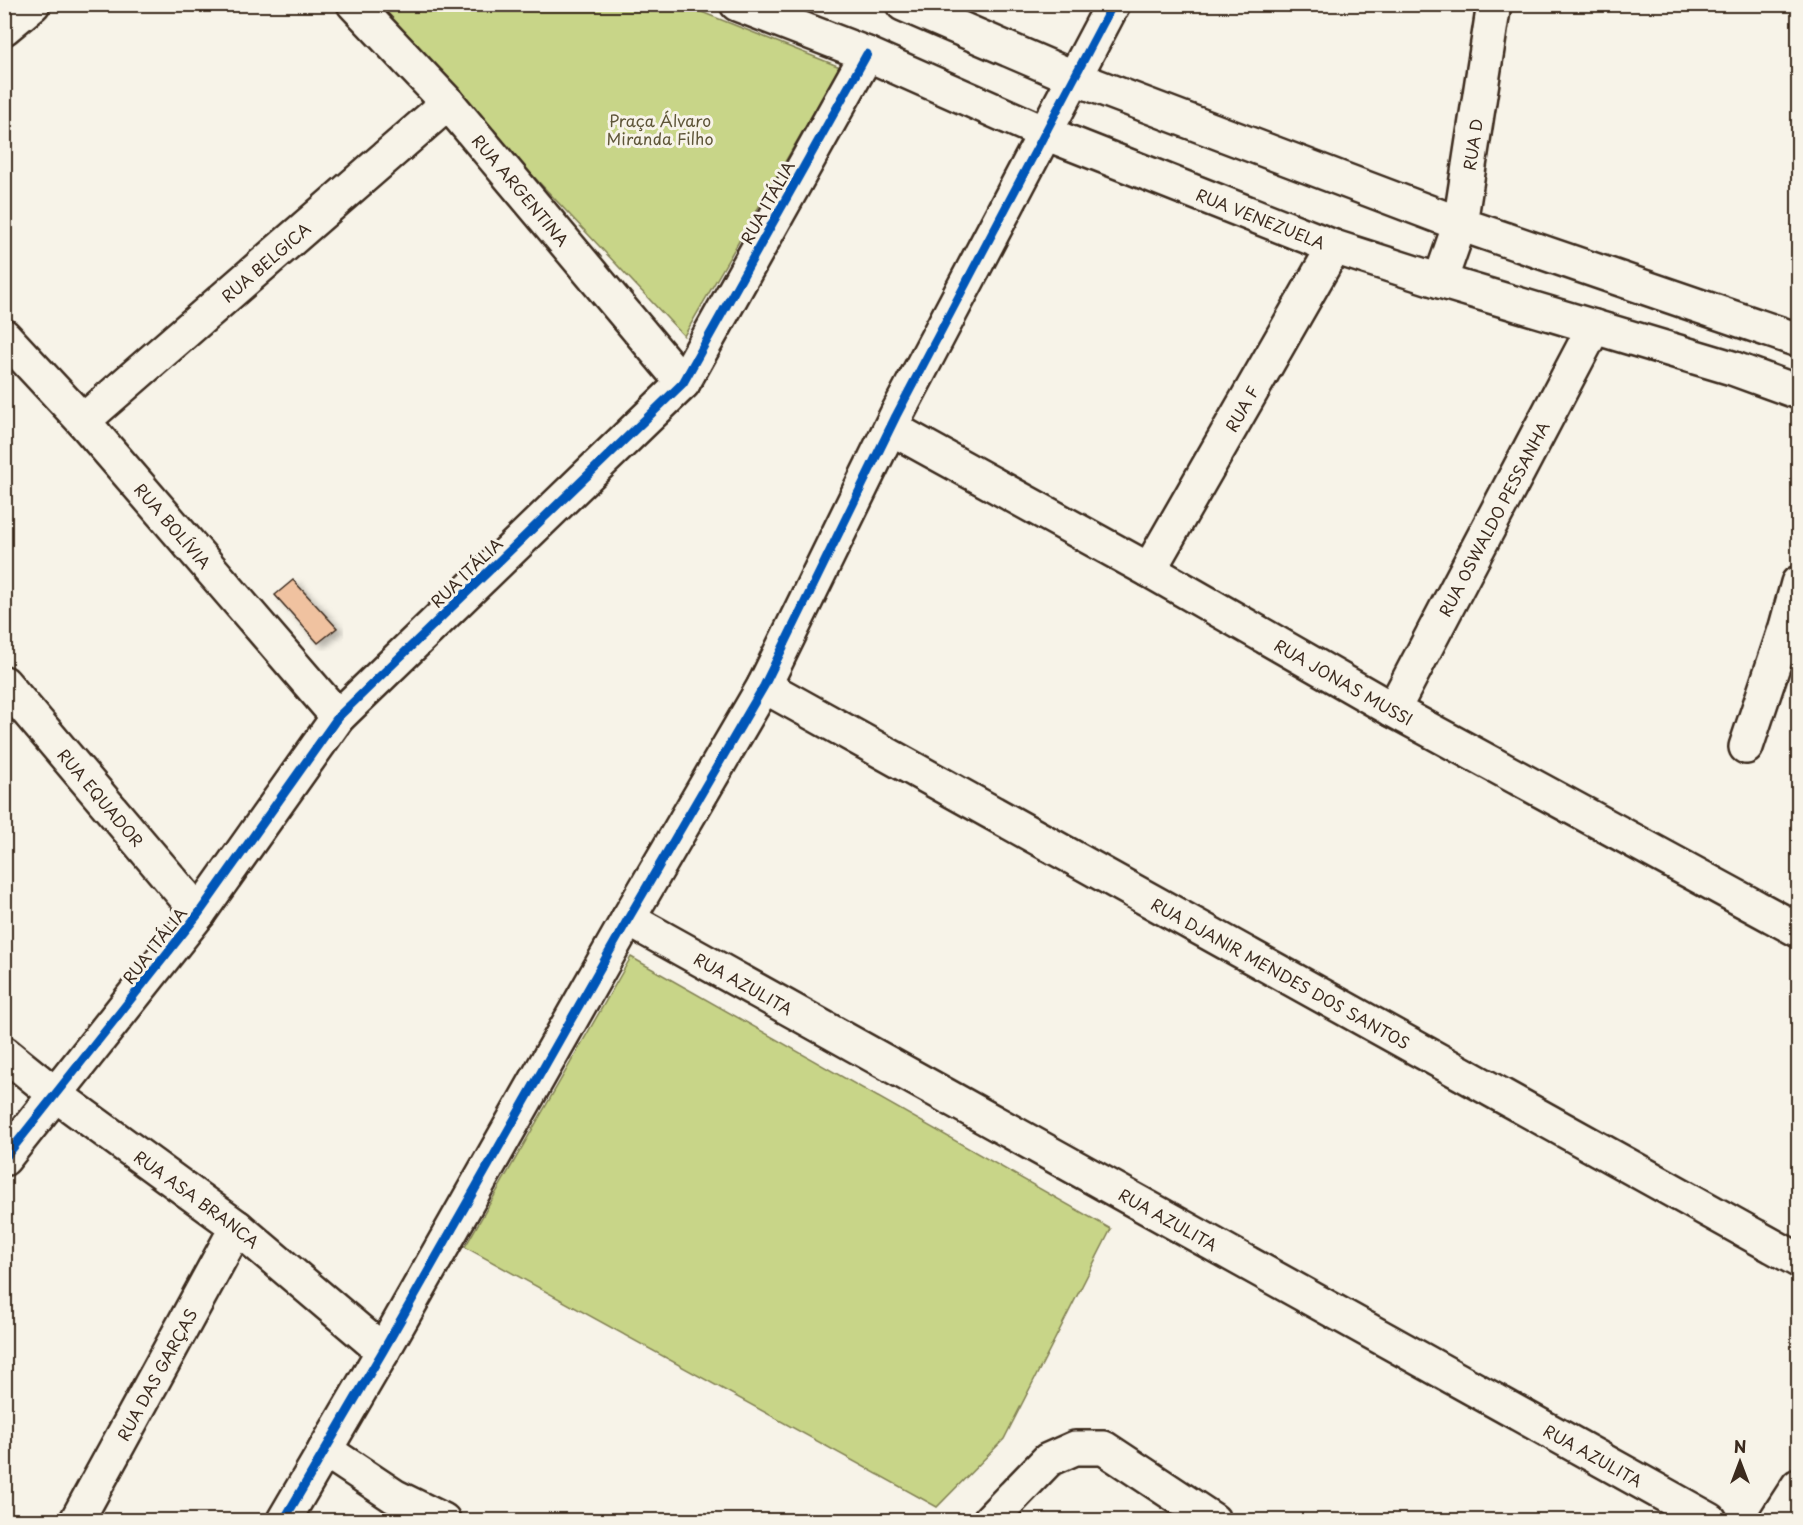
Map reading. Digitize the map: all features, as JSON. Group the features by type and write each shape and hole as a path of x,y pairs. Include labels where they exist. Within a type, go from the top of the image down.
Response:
{"street":[{"path":"4,28 33,4"},
{"name":"RUA ARGENTINA","path":"354,4 448,104 683,382"},
{"name":"RUA VENEZUELA","path":"737,4 867,54 1045,133 1334,247 1732,368 1798,392"},
{"path":"903,4 1075,78 1460,224 1798,337"},
{"path":"284,1521 764,686 896,416 1113,4"},
{"name":"RUA D","path":"1440,281 1460,224 1494,4"},
{"name":"RUA ITÁLIA","path":"4,1159 199,913 338,717 683,382 867,54"},
{"name":"RUA BELGICA","path":"83,421 448,104"},
{"name":"RUA F","path":"1149,570 1334,247"},
{"name":"RUA OSWALDO PESSANHA","path":"1393,710 1594,327"},
{"name":"RUA BOLÍVIA","path":"4,336 83,421 338,717"},
{"name":"RUA JONAS MUSSI","path":"891,428 1149,570 1393,710 1798,930"},
{"path":"1746,747 1792,629 1798,584"},
{"name":"RUA EQUADOR","path":"4,683 199,913"},
{"name":"RUA DJANIR MENDES DOS SANTOS","path":"764,686 1798,1260"},
{"name":"RUA AZULITA","path":"628,919 1710,1521"},
{"name":"RUA ASA BRANCA","path":"4,1053 56,1095 237,1227 383,1351"},
{"name":"RUA DAS GARÇAS","path":"77,1521 237,1227"},
{"path":"990,1521 1048,1460 1075,1448 1104,1448 1213,1521"},
{"path":"325,1450 394,1496 443,1521"},
{"path":"1776,1521 1798,1486"}],"green space":[{"name":"Praça Álvaro Miranda Filho","path":"372,5 684,5 840,67 684,336"},
{"path":"631,957 1111,1229 1004,1439 937,1507 465,1247"}],"building":[{"path":"293,580 337,628 318,643 275,595"}],"cycle path":[{"path":"284,1520 764,686 896,416 1113,4"},
{"path":"4,1159 199,913 338,717 683,383 867,54"}]}
